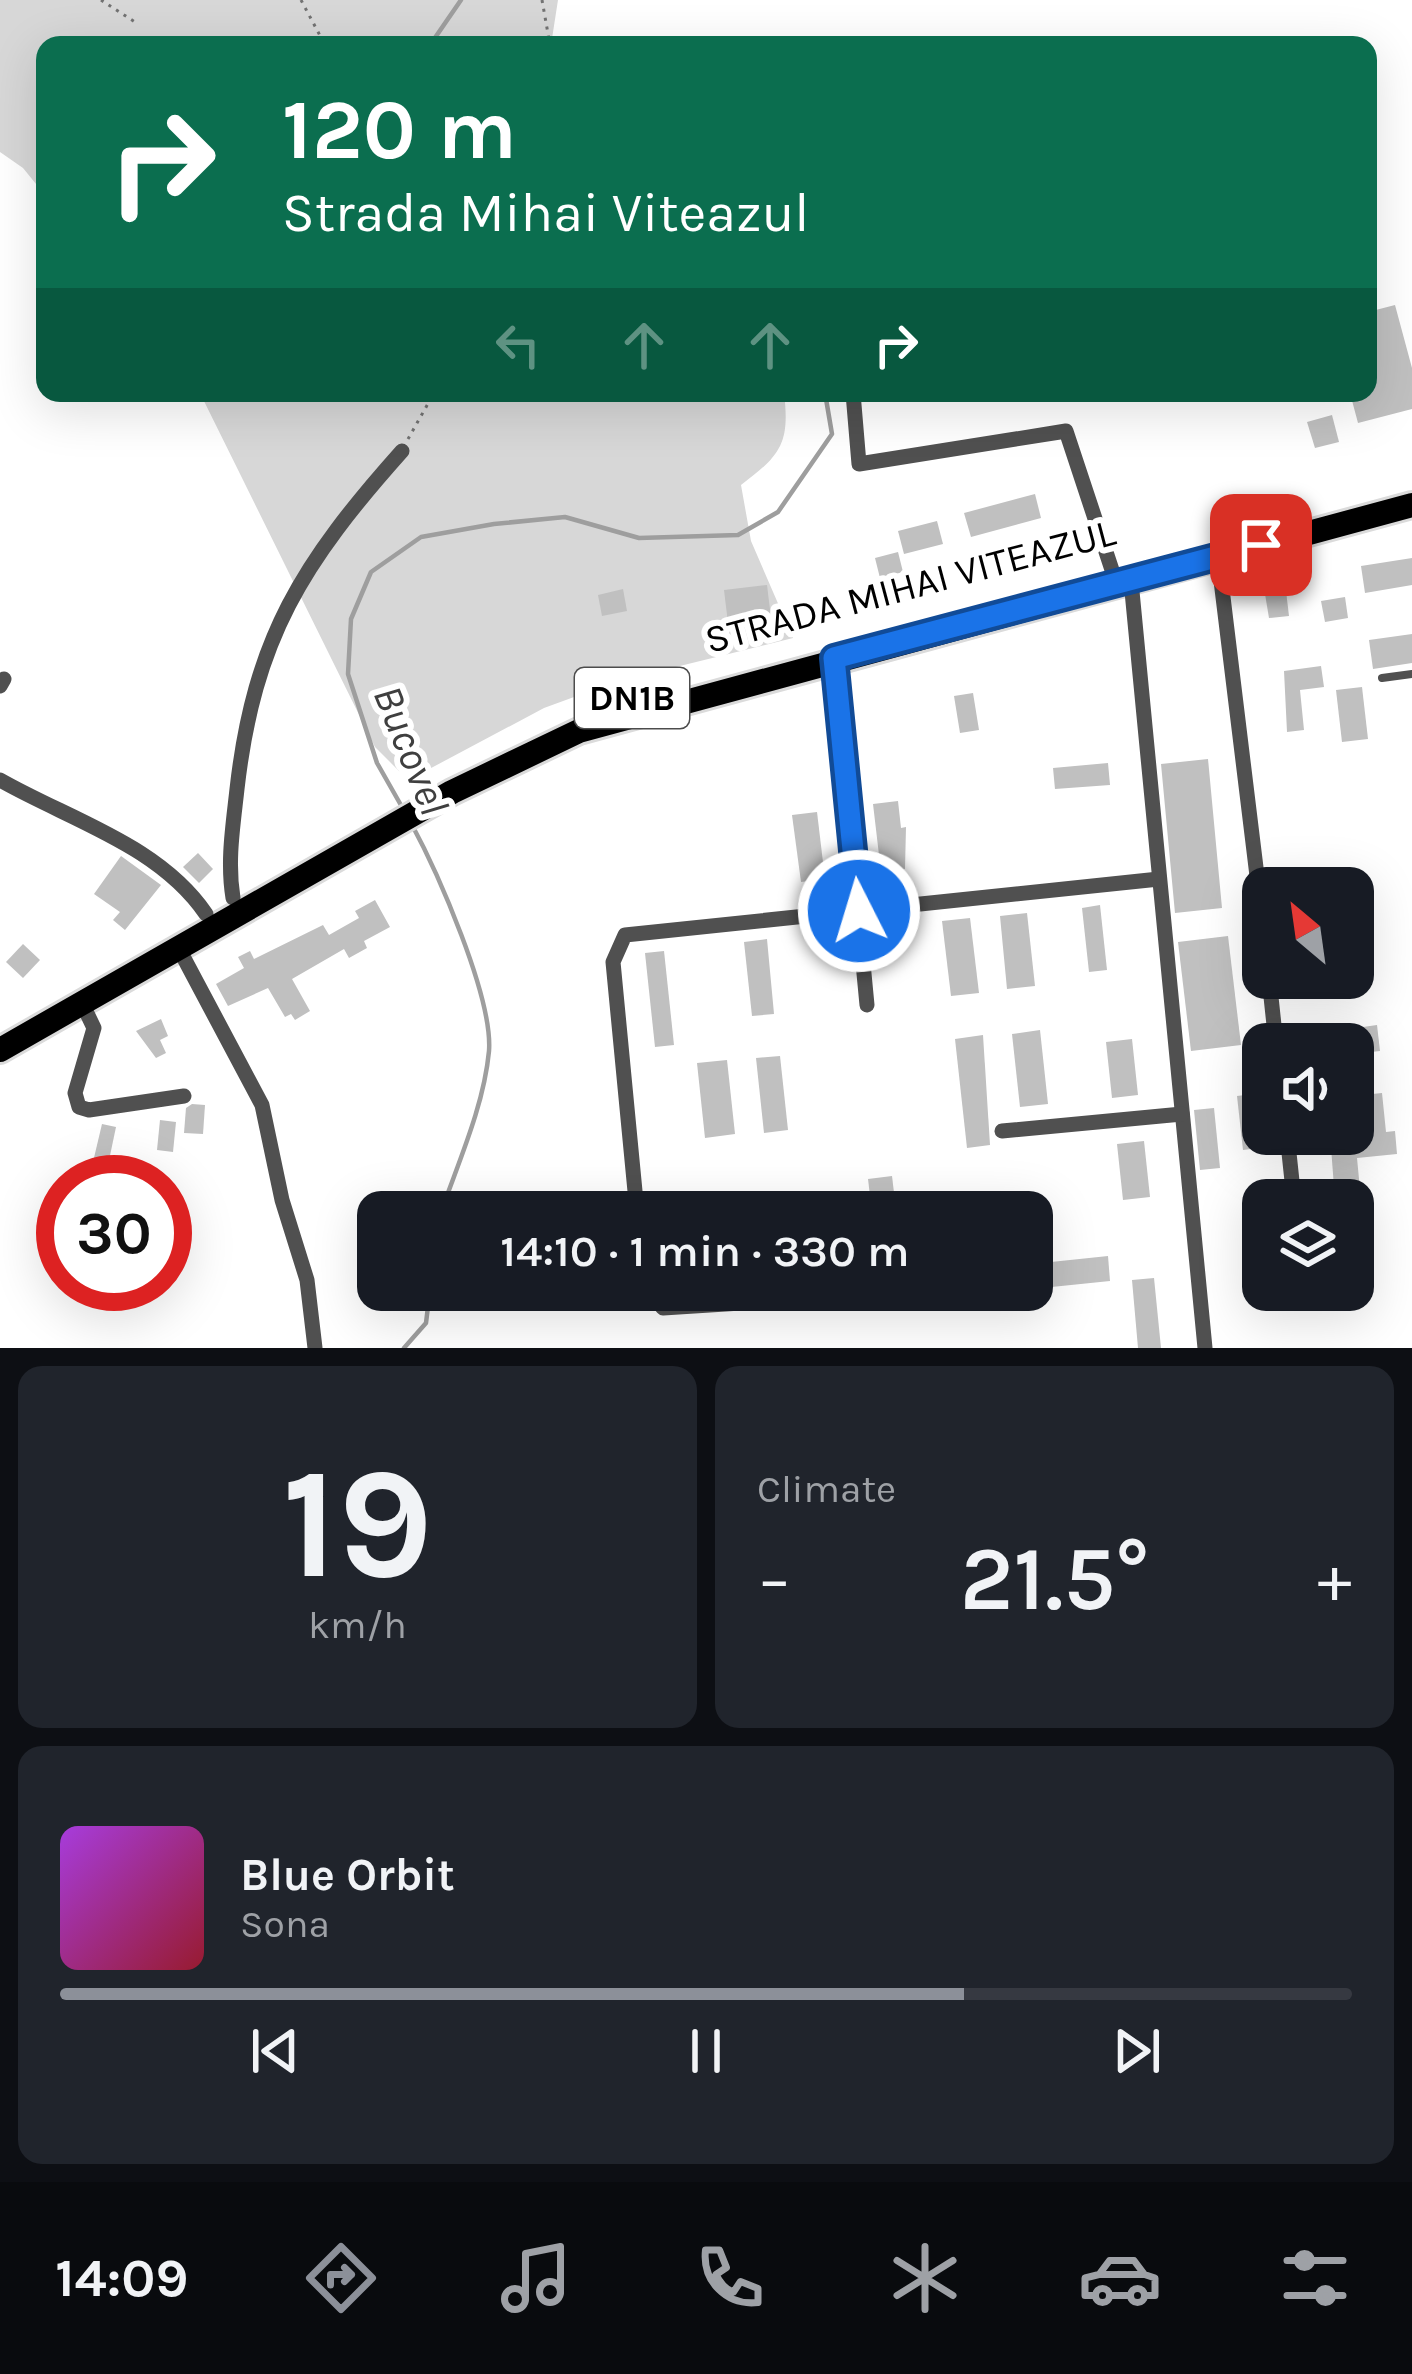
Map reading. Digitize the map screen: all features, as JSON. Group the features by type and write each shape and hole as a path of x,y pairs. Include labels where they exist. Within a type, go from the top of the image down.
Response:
{"main road":[{"name":"STRADA MIHAI VITEAZUL","path":"448,786 579,731 1412,490"},
{"name":"STRADA MIHAI VITEAZUL","path":"0,1032 233,898 448,786 526,736 595,709 1412,505"},
{"name":"STRADA MIHAI VITEAZUL","path":"0,1050 348,841"}],"street":[{"path":"854,402 859,464 1066,431 1121,575 1159,880 1205,1348"},
{"path":"233,898 229,869 243,731 261,660 284,605 312,562 401,451"},
{"path":"1218,556 1256,867"},
{"path":"834,658 867,1005"},
{"path":"0,780 138,850 188,888 206,914"},
{"path":"635,1191 613,962 625,934 1159,880"},
{"path":"178,947 262,1105 282,1200 308,1280 315,1348"},
{"path":"82,1003 94,1028 75,1093 79,1106 89,1110 184,1096"},
{"path":"1002,1131 1182,1114"}],"lane":[{"path":"1382,678 1412,674"}],"path":[{"path":"101,0 138,24"},
{"path":"301,0 320,36"},
{"path":"542,0 548,36"},
{"path":"401,451 429,402"}],"shaded area":[{"path":"0,0 558,0 552,36 36,36 36,184 0,152"},
{"path":"204,402 784,402 780,446 741,485 751,541 793,638 615,682 544,708 418,775 399,771 375,747"}],"building":[{"path":"1395,305 1412,368 1412,409 1358,423 1352,402 1377,402 1377,310"},
{"path":"1332,415 1339,442 1315,448 1307,422"},
{"path":"1035,494 1041,518 971,537 964,513"},
{"path":"937,521 943,544 904,554 898,531"},
{"path":"898,552 903,572 880,578 875,558"},
{"path":"1412,558 1412,585 1365,593 1361,566"},
{"path":"767,585 771,618 728,623 724,590"},
{"path":"623,589 627,611 602,616 598,595"},
{"path":"1286,591 1289,616 1269,618 1265,594"},
{"path":"1345,597 1348,618 1325,622 1321,601"},
{"path":"1412,634 1412,663 1373,669 1369,640"},
{"path":"1321,666 1324,687 1300,690 1304,730 1287,732 1284,671"},
{"path":"1362,687 1368,739 1342,742 1336,690"},
{"path":"973,693 979,730 960,733 954,696"},
{"path":"1208,759 1222,908 1175,913 1161,764"},
{"path":"1108,763 1110,785 1055,789 1053,768"},
{"path":"898,801 901,828 906,827 905,869 881,872 873,804"},
{"path":"817,812 825,879 801,882 792,815"},
{"path":"198,853 213,869 199,883 183,867"},
{"path":"121,856 161,885 125,930 113,920 120,912 94,894"},
{"path":"375,900 390,927 364,941 367,948 349,958 344,949 292,979 310,1011 295,1020 291,1014 285,1017 268,988 228,1006 216,984 244,968 238,957 250,951 254,959 323,925 329,935 359,918 355,911"},
{"path":"1100,905 1107,970 1089,972 1082,908"},
{"path":"1027,913 1035,986 1007,989 1000,916"},
{"path":"970,918 979,993 951,996 942,921"},
{"path":"1228,936 1241,1045 1191,1051 1178,942"},
{"path":"767,939 774,1014 752,1016 744,942"},
{"path":"23,944 40,960 23,978 6,962"},
{"path":"664,951 674,1045 655,1047 645,953"},
{"path":"161,1019 168,1036 160,1040 166,1053 156,1058 136,1031"},
{"path":"1377,1025 1380,1051 1374,1052"},
{"path":"1040,1030 1048,1104 1020,1107 1012,1034"},
{"path":"983,1035 990,1145 967,1148 955,1039"},
{"path":"1132,1039 1138,1095 1112,1098 1106,1042"},
{"path":"780,1056 788,1130 764,1133 756,1058"},
{"path":"727,1060 735,1134 705,1138 697,1063"},
{"path":"1382,1093 1386,1132 1395,1131 1397,1154 1357,1158 1359,1179 1333,1179 1332,1155 1374,1155 1374,1094"},
{"path":"1242,1095 1242,1141 1237,1096"},
{"path":"205,1105 203,1134 184,1133 186,1108"},
{"path":"1214,1108 1220,1168 1200,1170 1194,1110"},
{"path":"160,1120 176,1122 173,1152 157,1150"},
{"path":"102,1124 116,1127 110,1155 95,1155"},
{"path":"1144,1141 1150,1197 1123,1200 1117,1144"},
{"path":"892,1176 894,1191 869,1191 868,1179"},
{"path":"1108,1256 1110,1281 1053,1287 1053,1262"},
{"path":"1154,1278 1161,1348 1138,1348 1132,1280"}],"waterway":[{"name":"Bucovel","path":"436,36 461,0"},
{"name":"Bucovel","path":"402,807 377,763 348,674 351,619 371,572 421,537 494,524 565,517 639,538 738,535 778,512 832,434 827,402"},
{"name":"Bucovel","path":"411,823 461,935 488,1028 482,1092 449,1191"},
{"name":"Bucovel","path":"404,1348 426,1323 427,1311"}],"route":[{"path":"859,911 834,658 1261,545"}]}
